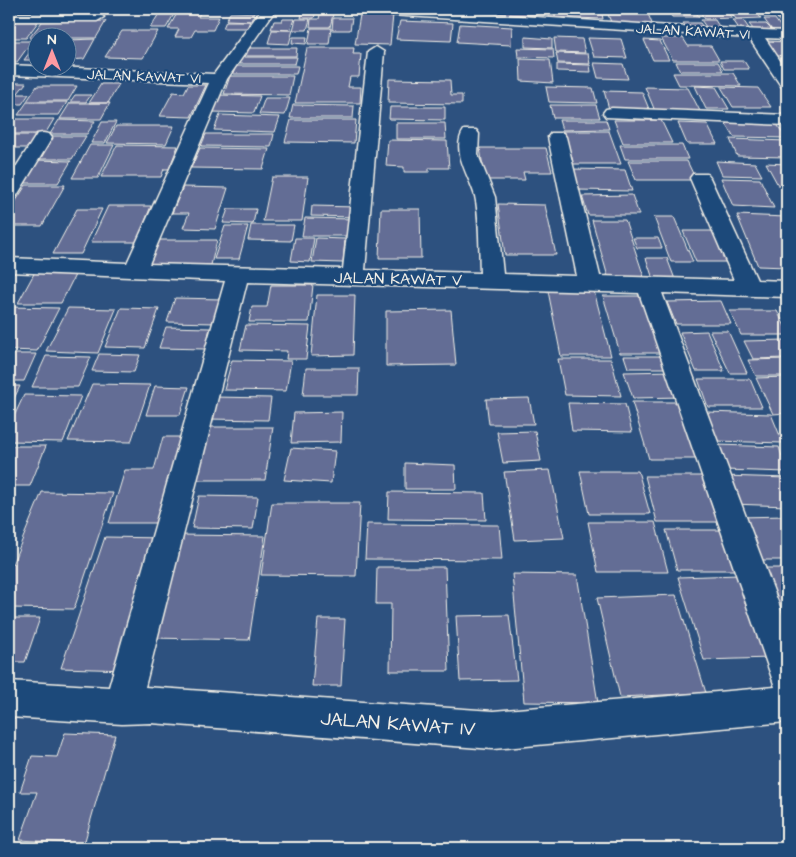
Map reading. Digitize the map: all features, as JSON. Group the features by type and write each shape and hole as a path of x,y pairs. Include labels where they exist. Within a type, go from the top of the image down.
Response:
{"street":[{"path":"135,271 219,79 269,9"},
{"name":"JALAN KAWAT VI","path":"359,9 422,11 670,30 787,35"},
{"path":"664,16 670,30"},
{"path":"9,17 97,17"},
{"path":"754,34 787,83"},
{"path":"353,277 376,52"},
{"name":"JALAN KAWAT VI","path":"9,70 219,79"},
{"path":"612,113 787,120"},
{"path":"470,134 469,155 485,197 492,280"},
{"path":"557,136 590,282"},
{"path":"9,193 43,138"},
{"path":"700,178 749,288"},
{"name":"JALAN KAWAT V","path":"9,265 135,271 590,282 787,289"},
{"path":"122,706 238,274"},
{"path":"646,284 715,468 787,674"},
{"name":"JALAN KAWAT IV","path":"9,699 122,706 151,705 493,730 787,704"}],"building":[{"path":"9,9 36,9 34,11 9,11"},
{"path":"39,9 115,9 112,13 36,12"},
{"path":"162,9 177,9 166,28 150,28"},
{"path":"204,9 258,9 256,12"},
{"path":"272,9 317,9 314,18 301,18 302,14 270,13"},
{"path":"482,9 536,9 535,16 482,13"},
{"path":"548,9 601,9 603,19 549,17"},
{"path":"606,9 646,9 653,26 612,25"},
{"path":"668,9 694,9 699,17 672,17"},
{"path":"698,9 724,9 732,18 705,19"},
{"path":"757,9 783,9 786,12 759,12"},
{"path":"179,10 201,11 198,17 219,17 213,30 195,30 191,37 175,37 179,29 168,29"},
{"path":"321,10 334,10 330,27 310,27 311,19 319,19"},
{"path":"731,12 756,12 761,18 736,19"},
{"path":"230,13 254,13 251,21 226,20"},
{"path":"761,13 784,13 787,17 764,17"},
{"path":"360,15 393,15 390,45 355,44"},
{"path":"333,18 352,18 350,30 332,30"},
{"path":"777,18 787,18 787,29 786,29"},
{"path":"283,19 294,19 290,30 271,29 274,21 282,21"},
{"path":"296,19 310,19 307,30 293,30"},
{"path":"764,19 775,19 783,30 772,30"},
{"path":"701,20 715,20 722,31 709,31"},
{"path":"733,20 743,20 750,30 740,30"},
{"path":"106,21 96,38 78,38 78,28 37,28 42,22"},
{"path":"226,21 250,21 247,28 223,28"},
{"path":"400,21 453,23 451,41 396,39"},
{"path":"9,22 38,22 34,28 28,28 26,38 9,38"},
{"path":"683,23 700,23 703,27 686,27"},
{"path":"460,24 512,27 511,45 457,42"},
{"path":"749,24 766,24 772,30 754,30"},
{"path":"311,28 331,28 329,44 308,44"},
{"path":"272,30 293,30 289,44 268,43"},
{"path":"122,31 158,31 143,58 105,57"},
{"path":"293,37 307,37 306,44 292,43"},
{"path":"525,37 552,39 552,48 525,47"},
{"path":"554,38 582,39 585,53 556,52"},
{"path":"588,38 621,39 627,58 594,57"},
{"path":"661,38 683,38 688,46 711,46 719,60 673,60"},
{"path":"95,39 84,59 78,59 78,40"},
{"path":"644,40 660,41 669,60 653,60"},
{"path":"9,41 28,41 28,47 17,62 9,62"},
{"path":"767,41 787,42 787,56 776,56"},
{"path":"249,48 297,48 296,56 246,56"},
{"path":"307,48 354,48 353,54 361,54 359,77 350,77 348,87 361,87 360,103 295,103"},
{"path":"517,48 553,49 554,58 518,57"},
{"path":"556,53 588,54 590,64 558,63"},
{"path":"239,57 297,57 295,64 237,64"},
{"path":"520,59 550,60 553,83 521,81"},
{"path":"720,61 744,61 749,69 724,69"},
{"path":"676,62 718,62 723,71 680,71"},
{"path":"594,63 623,64 628,79 598,78"},
{"path":"557,64 590,65 591,72 557,71"},
{"path":"236,66 298,66 296,74 233,74"},
{"path":"673,73 733,73 741,86 679,85"},
{"path":"230,76 293,76 289,95 224,94"},
{"path":"389,79 450,80 451,95 462,95 462,104 388,103"},
{"path":"9,83 26,83 18,93 9,93"},
{"path":"101,84 119,84 108,103 89,103"},
{"path":"188,85 206,85 191,117 160,116 173,92 184,93"},
{"path":"37,86 77,86 68,101 27,101"},
{"path":"695,86 716,87 729,109 706,109"},
{"path":"546,87 593,88 597,103 549,102"},
{"path":"645,87 688,88 700,111 655,111"},
{"path":"721,87 758,88 771,107 733,107"},
{"path":"604,91 642,92 649,109 609,109"},
{"path":"9,94 29,94 22,104 9,104"},
{"path":"75,95 91,95 86,102 70,102"},
{"path":"219,95 260,96 254,113 212,112"},
{"path":"265,98 290,98 285,115 259,114"},
{"path":"27,102 67,102 59,115 18,115"},
{"path":"70,103 110,103 101,119 60,119"},
{"path":"293,105 354,106 353,118 290,118"},
{"path":"550,105 596,105 600,118 553,118"},
{"path":"390,107 445,107 445,120 389,119"},
{"path":"220,115 280,117 275,132 214,130"},
{"path":"13,119 54,119 45,134 9,134 9,126"},
{"path":"59,120 95,121 87,134 50,134"},
{"path":"291,120 356,120 354,143 285,142"},
{"path":"559,120 606,120 609,129 562,130"},
{"path":"614,120 661,120 672,143 623,143"},
{"path":"102,122 116,122 105,143 91,143"},
{"path":"725,122 776,123 786,138 734,137"},
{"path":"396,123 445,123 446,139 396,139"},
{"path":"678,123 707,124 717,144 687,144"},
{"path":"116,126 174,126 166,144 107,143"},
{"path":"562,131 609,131 621,164 572,164"},
{"path":"206,134 274,134 271,147 201,146"},
{"path":"9,135 38,135 30,148 9,148"},
{"path":"50,136 86,136 72,159 35,159"},
{"path":"730,139 787,141 787,157 737,156"},
{"path":"388,140 447,141 449,168 429,168 429,172 404,172 404,167 386,166"},
{"path":"90,145 114,145 98,178 72,178"},
{"path":"117,145 178,146 169,169 164,169 161,177 101,177"},
{"path":"620,145 682,145 688,159 625,159"},
{"path":"200,148 269,149 263,169 191,168"},
{"path":"480,148 546,148 552,172 523,172 525,180 485,180"},
{"path":"35,160 71,161 58,183 21,183"},
{"path":"628,161 687,161 696,180 636,180"},
{"path":"716,161 755,163 762,176 722,175"},
{"path":"766,163 787,164 787,185 778,185"},
{"path":"571,169 625,170 632,191 577,190"},
{"path":"272,177 308,177 302,221 263,221"},
{"path":"721,178 760,179 774,208 733,206"},
{"path":"26,185 65,185 42,226 9,226 9,212"},
{"path":"183,187 228,188 215,229 183,228 189,213 172,213"},
{"path":"632,195 639,215 588,215 582,196"},
{"path":"498,204 545,205 556,255 505,255"},
{"path":"108,206 151,206 137,242 91,242"},
{"path":"312,206 357,207 356,217 311,216"},
{"path":"77,209 102,209 81,254 53,254"},
{"path":"228,209 256,209 253,224 223,223"},
{"path":"381,209 420,209 421,258 379,258"},
{"path":"737,215 786,217 787,267 758,266"},
{"path":"654,217 674,217 693,262 671,262"},
{"path":"305,218 354,219 353,236 302,236"},
{"path":"592,220 625,220 644,277 608,277"},
{"path":"251,225 294,225 291,241 248,240"},
{"path":"225,226 248,226 239,259 214,259"},
{"path":"683,231 718,231 733,262 696,262"},
{"path":"295,238 314,238 310,262 291,261"},
{"path":"316,238 345,239 343,263 312,262"},
{"path":"633,238 658,238 662,248 637,248"},
{"path":"158,240 217,240 211,265 149,265"},
{"path":"646,258 667,258 676,282 654,282"},
{"path":"36,270 77,271 61,303 18,303"},
{"path":"271,285 313,285 309,322 249,322 252,307 267,307"},
{"path":"548,291 594,291 611,356 561,356"},
{"path":"317,295 355,295 353,355 311,356"},
{"path":"603,296 645,296 665,353 620,353"},
{"path":"175,298 222,299 216,323 167,322"},
{"path":"721,301 731,324 676,324 667,302"},
{"path":"9,307 59,308 37,351 9,350"},
{"path":"68,308 116,309 98,353 46,351"},
{"path":"121,308 159,309 145,348 105,347"},
{"path":"451,310 456,365 386,366 386,311"},
{"path":"730,311 777,311 787,330 787,335 741,335"},
{"path":"246,325 310,326 306,359 286,359 287,351 240,350"},
{"path":"166,327 210,328 205,349 159,348"},
{"path":"707,331 724,371 696,371 680,332"},
{"path":"710,331 728,331 747,373 730,373"},
{"path":"787,340 787,358 753,359 744,341"},
{"path":"9,354 36,354 24,381 9,381"},
{"path":"99,354 140,355 134,372 92,371"},
{"path":"46,356 91,357 78,387 32,387"},
{"path":"624,356 665,356 670,368 628,368"},
{"path":"558,359 611,359 621,396 565,395"},
{"path":"787,359 787,376 756,376 748,360"},
{"path":"232,360 291,361 286,391 224,390"},
{"path":"306,368 359,368 358,395 303,395"},
{"path":"674,371 683,397 633,398 624,372"},
{"path":"787,377 787,413 773,414 756,378"},
{"path":"698,379 750,379 762,407 708,407"},
{"path":"92,384 150,385 131,442 68,441"},
{"path":"9,386 20,386 9,409"},
{"path":"155,386 189,387 180,415 146,415"},
{"path":"24,395 81,396 63,442 9,441 9,427"},
{"path":"212,397 271,398 268,420 206,419"},
{"path":"529,398 534,424 489,424 486,399"},
{"path":"632,402 683,402 703,459 649,459"},
{"path":"568,403 625,404 632,432 572,431"},
{"path":"342,412 341,442 291,443 294,413"},
{"path":"706,412 771,414 783,443 715,441"},
{"path":"204,427 273,427 265,480 191,480"},
{"path":"535,431 541,461 503,463 497,432"},
{"path":"163,437 190,437 169,523 109,523 125,470 154,470"},
{"path":"717,445 779,447 787,472 724,470"},
{"path":"9,446 46,446 30,486 9,486"},
{"path":"291,448 335,451 331,483 284,480"},
{"path":"405,463 455,465 456,489 405,489"},
{"path":"550,470 564,538 515,540 504,472"},
{"path":"580,471 638,471 650,514 589,514"},
{"path":"645,476 715,476 732,522 657,522"},
{"path":"723,476 787,478 787,506 732,504"},
{"path":"42,492 113,493 74,609 9,608 9,572"},
{"path":"389,492 484,493 486,520 388,519"},
{"path":"199,496 258,497 253,529 192,528"},
{"path":"272,503 360,503 356,576 261,575"},
{"path":"787,516 787,560 755,560 739,517"},
{"path":"588,522 655,522 668,572 598,572"},
{"path":"367,524 499,525 502,560 365,559"},
{"path":"666,530 727,530 740,570 677,570"},
{"path":"177,535 265,536 249,640 152,638"},
{"path":"105,537 164,538 128,670 61,668"},
{"path":"377,567 445,567 449,671 390,671 391,604 376,604"},
{"path":"761,568 787,568 787,610 776,609"},
{"path":"512,574 577,575 598,703 524,702"},
{"path":"740,575 771,658 704,660 678,577"},
{"path":"676,595 706,693 620,697 597,598"},
{"path":"509,615 517,680 460,681 456,616"},
{"path":"9,618 40,618 25,662 9,662"},
{"path":"318,619 345,619 341,686 312,686"},
{"path":"65,733 115,735 84,844 20,840 37,792 20,792 32,756 57,757"}]}
